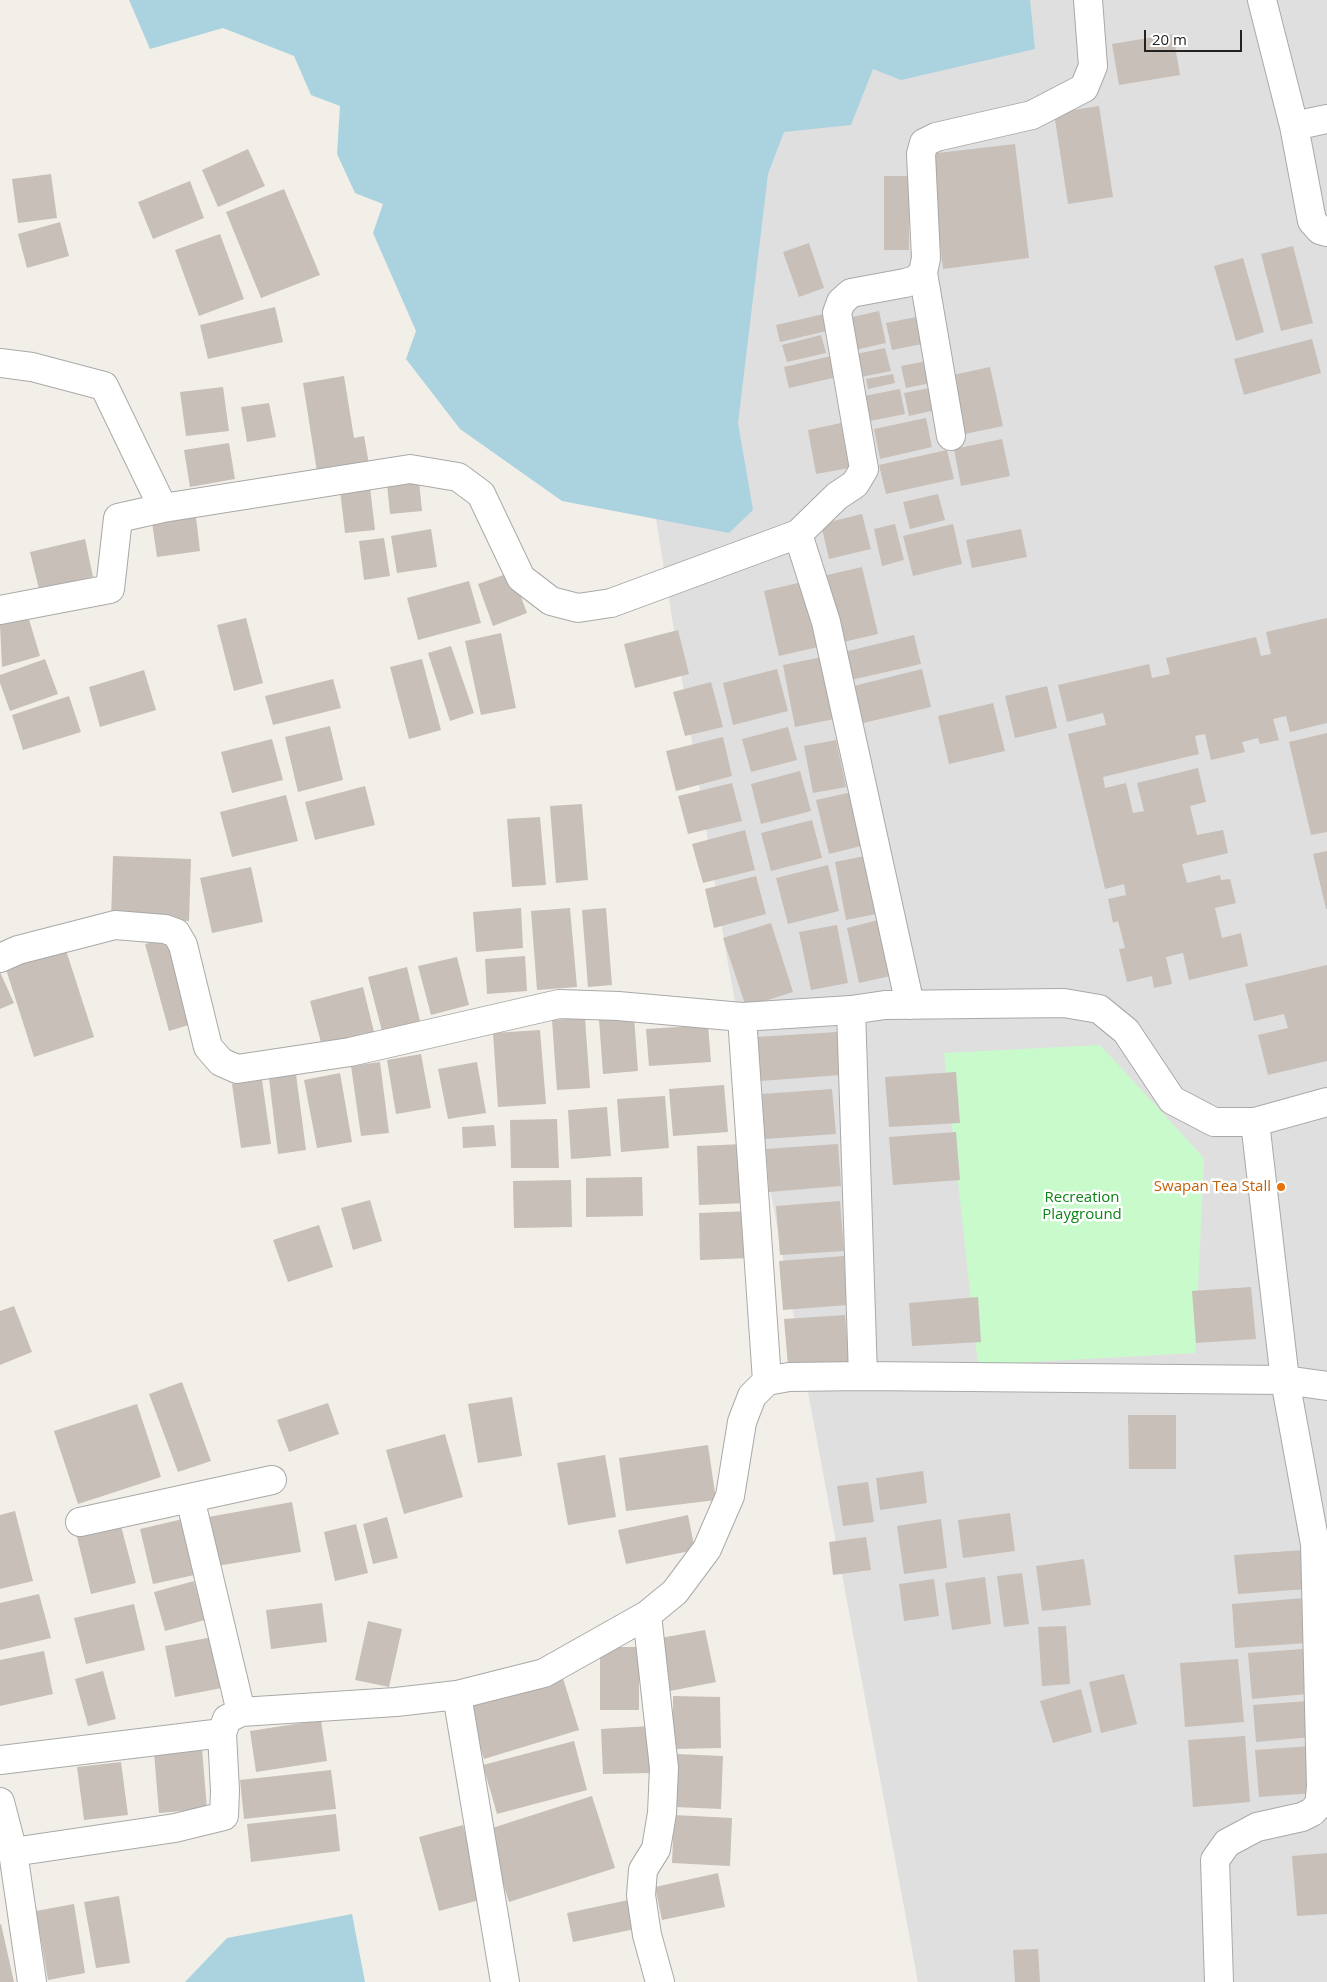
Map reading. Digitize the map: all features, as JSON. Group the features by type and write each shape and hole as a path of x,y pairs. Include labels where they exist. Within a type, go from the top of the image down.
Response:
{"street":[{"path":"951,436 923,273 926,258 921,154 924,143 936,137 1032,114 1084,88 1093,66 1088,0"},
{"path":"1262,0 1294,126 1312,221 1320,230 1327,232"},
{"path":"1294,126 1327,119"},
{"path":"0,610 110,589 118,518 163,508 410,469 458,477 481,494 521,578 551,601 578,608 611,602 798,534 837,496 855,484 864,469 837,313 841,302 851,293 905,283 915,280 923,273"},
{"path":"0,363 32,367 104,386 163,508"},
{"path":"798,534 826,622 910,1005"},
{"path":"0,958 18,950 115,925 166,929 176,933 183,945 208,1047 221,1062 237,1069 350,1052 559,1004 618,1006 742,1017 851,1010 885,1005 1064,1003 1099,1009 1126,1031 1172,1100 1214,1122 1255,1122 1327,1102"},
{"path":"851,1010 863,1376"},
{"path":"742,1017 767,1381"},
{"path":"1219,1982 1215,1860 1227,1843 1257,1827 1302,1817 1312,1812 1319,1806 1321,1787 1315,1544 1285,1380 1255,1122"},
{"path":"13,1852 176,1828 224,1816 225,1791 222,1733 227,1719 241,1712 396,1702 456,1695 544,1673 647,1615 675,1592 707,1549 730,1496 742,1422 752,1396 767,1381 789,1377 863,1376 1285,1380 1327,1386"},
{"path":"80,1522 272,1480"},
{"path":"190,1498 241,1712"},
{"path":"647,1615 664,1768 662,1813 656,1849 643,1870 641,1895 647,1935 660,1982"},
{"path":"456,1695 505,1982"},
{"path":"0,1760 222,1733"},
{"path":"0,1802 13,1852 32,1982"}],"shaded area":[{"path":"572,0 1327,0 1327,1982 918,1982 727,958"}],"green space":[{"name":"Recreation Playground","path":"1100,1045 1204,1158 1195,1353 978,1365 944,1053"}],"water":[{"path":"129,0 1030,0 1035,49 901,80 873,69 851,125 784,132 768,174 738,423 753,510 729,533 562,501 460,429 406,359 416,331 373,233 383,204 355,193 337,154 340,106 311,95 294,56 223,28 150,49"},
{"path":"352,1914 365,1982 185,1982 227,1938"}],"building":[{"path":"1173,34 1180,75 1119,85 1112,44"},
{"path":"1099,106 1113,197 1068,204 1054,113"},
{"path":"1015,144 1029,258 943,269 929,154"},
{"path":"248,149 265,186 218,207 202,170"},
{"path":"51,174 57,218 18,223 12,179"},
{"path":"884,176 909,176 909,250 884,250"},
{"path":"190,181 204,218 153,239 138,202"},
{"path":"284,189 320,275 261,298 226,212"},
{"path":"60,222 69,256 27,268 18,234"},
{"path":"220,234 244,299 199,316 175,250"},
{"path":"809,243 824,288 799,297 783,252"},
{"path":"1293,246 1313,323 1281,331 1261,254"},
{"path":"1243,258 1264,332 1236,341 1214,266"},
{"path":"275,307 283,342 208,359 200,325"},
{"path":"879,311 886,343 855,350 848,318"},
{"path":"828,313 831,330 780,342 776,325"},
{"path":"921,316 927,343 892,350 886,323"},
{"path":"821,335 826,353 787,362 782,345"},
{"path":"1312,339 1321,373 1244,395 1234,359"},
{"path":"885,348 891,371 861,377 856,354"},
{"path":"831,356 837,377 789,388 784,367"},
{"path":"932,360 936,382 906,388 901,366"},
{"path":"990,367 1003,426 965,434 953,375"},
{"path":"893,374 895,383 868,389 866,379"},
{"path":"344,376 354,438 364,436 369,464 317,472 303,383"},
{"path":"223,387 229,431 186,436 180,392"},
{"path":"935,387 940,409 909,416 904,393"},
{"path":"900,389 905,414 865,422 859,397"},
{"path":"269,403 276,437 247,442 241,407"},
{"path":"926,418 932,447 880,459 874,429"},
{"path":"841,423 849,468 816,474 808,430"},
{"path":"1002,439 1010,476 961,486 954,449"},
{"path":"229,443 235,479 190,487 184,450"},
{"path":"947,450 954,479 886,494 879,465"},
{"path":"419,481 422,511 390,514 387,484"},
{"path":"370,487 375,530 345,533 340,490"},
{"path":"938,494 945,520 910,529 903,502"},
{"path":"195,509 200,551 157,557 151,515"},
{"path":"862,514 871,549 829,559 821,524"},
{"path":"895,524 904,560 882,566 874,529"},
{"path":"953,524 962,564 913,576 903,536"},
{"path":"431,529 437,567 397,573 391,536"},
{"path":"1021,529 1027,557 972,568 966,540"},
{"path":"384,538 390,576 364,580 359,541"},
{"path":"85,539 93,577 39,589 30,552"},
{"path":"862,567 878,634 839,643 823,576"},
{"path":"512,572 527,613 493,626 478,584"},
{"path":"469,581 481,623 418,640 407,598"},
{"path":"802,582 818,647 779,656 764,591"},
{"path":"28,616 40,656 2,667 0,625"},
{"path":"246,618 263,683 234,691 217,625"},
{"path":"1327,618 1327,723 1290,732 1286,716 1273,719 1279,740 1260,744 1258,738 1242,742 1245,752 1211,760 1205,734 1195,736 1199,754 1103,777 1105,788 1126,783 1133,813 1144,811 1137,783 1198,768 1206,802 1190,806 1197,835 1223,830 1228,853 1182,864 1187,883 1220,875 1221,880 1230,879 1236,903 1215,908 1222,938 1241,933 1248,966 1189,980 1183,953 1166,957 1172,984 1154,988 1152,976 1127,982 1119,949 1125,948 1118,921 1113,923 1108,899 1126,895 1124,884 1105,889 1068,734 1106,725 1103,713 1067,722 1058,685 1149,664 1152,678 1170,674 1166,658 1256,637 1261,656 1271,654 1266,632"},
{"path":"678,630 689,674 635,688 624,644"},
{"path":"501,633 516,708 481,715 465,641"},
{"path":"914,635 921,664 851,680 844,652"},
{"path":"451,646 474,713 450,721 428,653"},
{"path":"822,657 834,719 795,727 783,665"},
{"path":"45,659 58,694 10,711 0,683 0,675"},
{"path":"422,659 441,730 409,739 390,667"},
{"path":"777,669 788,711 733,725 723,683"},
{"path":"922,669 931,707 859,724 850,687"},
{"path":"144,670 156,710 100,727 89,687"},
{"path":"333,679 341,708 273,725 265,696"},
{"path":"711,682 723,727 685,736 673,692"},
{"path":"1047,686 1057,728 1015,738 1005,696"},
{"path":"69,696 81,732 23,750 12,715"},
{"path":"993,703 1005,751 949,764 938,716"},
{"path":"330,726 343,780 298,792 285,737"},
{"path":"788,727 797,760 751,772 742,739"},
{"path":"1327,733 1327,832 1311,835 1289,742"},
{"path":"723,737 732,776 676,791 666,751"},
{"path":"272,739 283,780 232,793 221,752"},
{"path":"836,740 846,787 813,793 804,746"},
{"path":"800,771 811,811 761,824 751,784"},
{"path":"732,783 742,821 688,834 678,796"},
{"path":"365,786 375,825 315,840 305,802"},
{"path":"852,792 865,845 829,854 816,800"},
{"path":"286,795 298,841 232,857 220,812"},
{"path":"582,804 588,880 556,883 550,806"},
{"path":"540,817 546,885 512,887 507,819"},
{"path":"812,820 822,858 771,871 761,833"},
{"path":"745,830 755,870 703,883 692,844"},
{"path":"1327,851 1327,909 1326,909 1313,854"},
{"path":"113,856 191,859 189,921 111,919"},
{"path":"865,856 876,914 846,920 835,862"},
{"path":"828,865 839,911 788,924 776,878"},
{"path":"251,867 263,922 212,933 200,878"},
{"path":"756,876 766,914 714,928 705,889"},
{"path":"521,908 523,948 476,952 473,912"},
{"path":"570,908 577,987 537,990 531,911"},
{"path":"606,908 612,985 588,987 582,910"},
{"path":"882,919 895,975 859,983 847,928"},
{"path":"771,923 793,992 746,1007 723,938"},
{"path":"837,925 848,983 811,990 799,932"},
{"path":"168,938 192,1024 169,1031 145,944"},
{"path":"64,944 94,1037 34,1057 4,963"},
{"path":"525,956 527,991 487,994 485,959"},
{"path":"457,957 469,1005 431,1015 418,966"},
{"path":"1327,965 1327,1061 1268,1075 1258,1035 1288,1028 1284,1014 1254,1021 1245,984"},
{"path":"407,967 420,1021 382,1031 368,977"},
{"path":"0,972 14,1003 0,1009"},
{"path":"363,987 375,1036 323,1050 310,1001"},
{"path":"634,1017 638,1071 603,1074 599,1020"},
{"path":"585,1018 590,1088 557,1090 552,1020"},
{"path":"708,1025 711,1062 649,1066 646,1029"},
{"path":"540,1030 546,1104 498,1107 493,1033"},
{"path":"837,1032 840,1075 760,1081 756,1037"},
{"path":"421,1054 431,1108 396,1114 387,1060"},
{"path":"380,1062 389,1133 361,1136 351,1066"},
{"path":"477,1062 486,1113 448,1119 438,1069"},
{"path":"956,1072 960,1123 889,1127 885,1077"},
{"path":"340,1073 352,1142 317,1148 304,1080"},
{"path":"296,1074 306,1150 278,1154 269,1078"},
{"path":"262,1080 271,1144 241,1148 232,1084"},
{"path":"724,1085 728,1132 673,1136 669,1089"},
{"path":"832,1089 836,1134 765,1139 762,1094"},
{"path":"665,1096 669,1148 621,1152 617,1099"},
{"path":"607,1107 611,1156 571,1159 568,1110"},
{"path":"557,1119 559,1168 511,1168 510,1120"},
{"path":"494,1125 496,1146 463,1148 462,1127"},
{"path":"956,1132 960,1180 893,1185 889,1137"},
{"path":"744,1144 747,1203 699,1205 697,1146"},
{"path":"838,1144 841,1186 769,1192 766,1149"},
{"path":"642,1177 643,1216 586,1217 586,1178"},
{"path":"571,1180 572,1227 514,1228 513,1181"},
{"path":"370,1200 382,1241 353,1250 341,1208"},
{"path":"840,1201 844,1251 780,1255 776,1206"},
{"path":"750,1211 751,1258 700,1260 699,1213"},
{"path":"319,1225 333,1267 288,1282 273,1240"},
{"path":"844,1256 847,1305 783,1310 779,1261"},
{"path":"1251,1287 1256,1339 1196,1343 1192,1291"},
{"path":"978,1297 981,1342 912,1346 909,1303"},
{"path":"14,1306 32,1352 0,1365 0,1311"},
{"path":"845,1315 849,1362 788,1366 784,1319"},
{"path":"182,1382 211,1461 178,1472 149,1394"},
{"path":"512,1397 522,1456 478,1463 468,1404"},
{"path":"328,1403 339,1434 289,1452 277,1420"},
{"path":"137,1404 161,1477 78,1504 54,1431"},
{"path":"1128,1415 1176,1415 1176,1469 1129,1469"},
{"path":"445,1434 463,1497 404,1514 386,1450"},
{"path":"708,1445 716,1500 626,1511 619,1458"},
{"path":"605,1455 616,1517 568,1525 557,1463"},
{"path":"923,1471 927,1503 880,1510 876,1478"},
{"path":"868,1482 874,1522 843,1526 837,1486"},
{"path":"292,1502 301,1552 217,1566 208,1517"},
{"path":"15,1511 33,1581 0,1589 0,1515"},
{"path":"1010,1513 1015,1551 963,1558 958,1520"},
{"path":"688,1515 695,1550 626,1564 618,1530"},
{"path":"387,1517 398,1558 373,1564 363,1524"},
{"path":"187,1518 199,1574 153,1584 140,1529"},
{"path":"941,1519 947,1568 904,1574 897,1526"},
{"path":"120,1522 136,1583 91,1594 76,1533"},
{"path":"356,1524 368,1573 335,1581 324,1532"},
{"path":"866,1537 871,1570 833,1575 829,1542"},
{"path":"1304,1550 1307,1589 1238,1594 1234,1555"},
{"path":"1084,1559 1091,1605 1042,1611 1036,1566"},
{"path":"1022,1573 1029,1624 1004,1627 997,1576"},
{"path":"985,1577 991,1624 952,1630 945,1583"},
{"path":"934,1579 939,1616 904,1621 899,1584"},
{"path":"194,1581 205,1620 165,1631 154,1592"},
{"path":"39,1594 51,1638 0,1650 0,1603"},
{"path":"1304,1598 1307,1643 1235,1648 1232,1604"},
{"path":"322,1603 327,1642 271,1649 266,1610"},
{"path":"134,1604 145,1650 86,1664 74,1618"},
{"path":"368,1621 402,1629 389,1687 355,1680"},
{"path":"1066,1626 1070,1684 1042,1686 1038,1627"},
{"path":"705,1630 716,1682 665,1692 655,1639"},
{"path":"218,1636 227,1687 175,1697 165,1646"},
{"path":"600,1647 639,1647 639,1710 600,1710"},
{"path":"1303,1649 1307,1694 1252,1699 1248,1653"},
{"path":"44,1651 53,1694 0,1706 0,1660"},
{"path":"1238,1659 1244,1722 1185,1727 1180,1663"},
{"path":"103,1671 116,1719 88,1726 75,1679"},
{"path":"1124,1674 1137,1724 1101,1733 1089,1682"},
{"path":"562,1675 579,1730 484,1759 467,1705"},
{"path":"1081,1689 1092,1732 1053,1743 1040,1701"},
{"path":"673,1696 720,1697 721,1748 673,1749"},
{"path":"1309,1701 1312,1737 1256,1742 1253,1705"},
{"path":"321,1720 327,1761 256,1772 250,1731"},
{"path":"650,1726 651,1773 603,1774 601,1729"},
{"path":"1245,1736 1250,1802 1193,1807 1188,1740"},
{"path":"574,1741 587,1790 497,1814 483,1765"},
{"path":"1311,1746 1315,1793 1259,1797 1255,1750"},
{"path":"202,1749 207,1809 159,1813 154,1753"},
{"path":"676,1754 723,1756 721,1809 674,1807"},
{"path":"121,1762 128,1815 84,1820 77,1767"},
{"path":"331,1770 336,1809 244,1819 240,1780"},
{"path":"592,1796 615,1868 509,1902 486,1830"},
{"path":"336,1814 340,1851 251,1862 247,1824"},
{"path":"674,1815 732,1818 730,1866 672,1863"},
{"path":"463,1825 483,1899 439,1911 419,1837"},
{"path":"1327,1853 1327,1914 1297,1916 1292,1856"},
{"path":"718,1873 725,1907 662,1920 655,1887"},
{"path":"119,1896 130,1963 96,1968 84,1902"},
{"path":"633,1899 640,1928 573,1942 567,1913"},
{"path":"74,1904 85,1973 48,1980 36,1911"},
{"path":"1,1924 14,1982 0,1982"},
{"path":"1038,1949 1040,1982 1015,1982 1013,1950"}],"place":[{"name":"Swapan Tea Stall","path":"1281,1187"}]}
